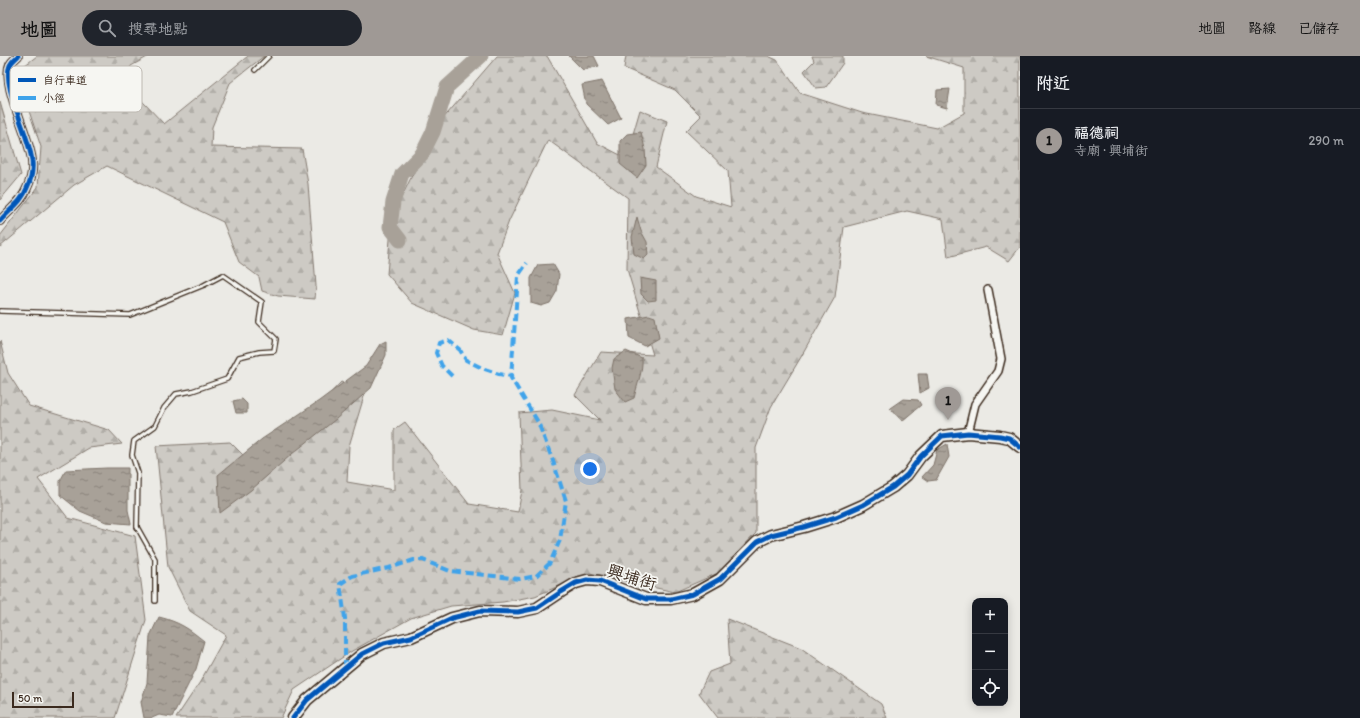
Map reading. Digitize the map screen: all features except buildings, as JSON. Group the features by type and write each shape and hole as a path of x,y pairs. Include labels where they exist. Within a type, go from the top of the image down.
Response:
{"street":[{"path":"10,90 8,85 8,73 10,64 18,56"},
{"path":"0,221 22,198 28,188 32,169 32,154 18,112"},
{"path":"968,433 975,404 998,371 1001,360 988,290"},
{"name":"興埔街","path":"293,718 307,700 362,654 384,643 411,637 452,618 480,611 518,612 537,608 576,583 587,580 600,581 646,599 671,599 693,594 720,579 757,542 771,535 817,523 863,505 898,483 907,475 921,456 942,436 968,433 1000,436 1009,438 1020,447"}],"lane":[{"path":"255,70 269,56"},
{"path":"0,311 130,315 204,285 223,275 262,302 259,322 276,339 274,351 259,352 239,357 227,379 192,391 176,394 164,408 155,426 134,441 132,455 138,473 137,527 155,559 155,601"}],"green space":[{"path":"37,56 149,56 131,66 24,66"},
{"path":"248,56 264,56 230,83 212,127 211,147 302,149 308,184 316,286 315,299 278,296 262,291 259,277 239,262 223,222 107,166 74,185 0,247 0,236 38,187 41,147 29,112 142,112 142,101 164,124"},
{"path":"497,56 547,56 597,143 626,158 640,110 667,121 656,167 696,196 731,207 728,171 686,131 701,116 675,90 624,68 626,56 768,56 777,60 800,93 862,113 937,128 964,113 964,68 926,56 1020,56 1020,247 1009,261 986,247 948,257 943,219 907,211 844,227 835,297 771,407 756,448 756,533 718,573 675,592 590,573 535,596 503,602 451,606 411,618 352,651 294,690 281,718 176,718 200,682 226,635 190,611 168,567 156,446 230,442 258,470 341,382 365,393 349,446 347,482 394,490 394,430 405,422 469,504 518,512 522,490 519,413 552,410 600,420 575,395 601,352 653,355 627,269 628,198 548,140 509,221 497,253 515,293 503,335 474,330 412,303 387,274 392,217 435,128"},
{"path":"812,56 843,56 843,63 826,87 816,88 804,71 814,61"},
{"path":"0,102 21,175 0,200"},
{"path":"0,341 8,373 29,406 109,430 122,444 89,448 38,479 68,518 135,536 146,620 115,718 0,718"},
{"path":"727,619 801,648 881,704 887,718 718,718 699,693 709,672 730,664"}],"water":[{"path":"569,56 594,56 599,66 583,70"},
{"path":"602,81 621,118 608,125 586,104 582,85"},
{"path":"950,89 947,108 936,105 937,90"},
{"path":"641,132 645,149 646,165 637,178 620,164 620,141 627,134"},
{"path":"637,217 641,231 647,242 648,255 644,259 634,254 632,237"},
{"path":"553,264 559,274 557,291 550,303 541,306 531,303 531,278 538,265"},
{"path":"640,278 656,281 656,300 648,301 641,294"},
{"path":"649,315 655,317 659,338 645,346 629,338 628,319"},
{"path":"386,341 386,355 371,388 251,490 220,513 218,475 262,439 319,401 366,366 380,344"},
{"path":"626,351 642,358 642,363 641,373 634,398 625,402 615,389 612,368 614,359"},
{"path":"918,374 927,374 929,388 920,393"},
{"path":"242,399 247,404 247,413 236,413 233,401"},
{"path":"903,399 918,400 921,405 902,421 890,408"},
{"path":"947,444 949,457 936,480 928,481 922,477 933,465 937,450"},
{"path":"128,468 128,510 131,524 106,522 80,511 60,495 60,481 66,470"},
{"path":"159,617 183,626 204,641 196,669 172,717 159,715 152,718 144,718 141,702 147,683 150,636"}],"waterway":[{"path":"400,240 390,227 393,202 402,174 422,154 433,132 447,87 481,56"}],"marked path":[{"path":"345,668 345,618 340,584 352,576 389,568 414,560 423,560 450,571 520,579 536,576 550,563 560,540 566,501 538,422 511,378 518,276 527,263"},
{"path":"452,376 442,366 436,353 439,343 448,340 460,350 466,360 482,368 499,374 511,376"}],"cycle path":[{"path":"10,89 8,74 10,65 18,56"},
{"path":"0,221 22,198 31,178 32,161 30,151 17,112"},
{"path":"293,718 307,700 362,654 384,643 411,637 452,618 480,611 518,612 537,608 576,583 587,580 600,581 646,599 671,599 693,594 720,579 757,542 771,535 836,517 863,505 893,487 907,475 921,456 942,436 968,433 1000,436 1009,438 1020,447"}],"place":[{"name":"福德祠","path":"948,420"}]}
